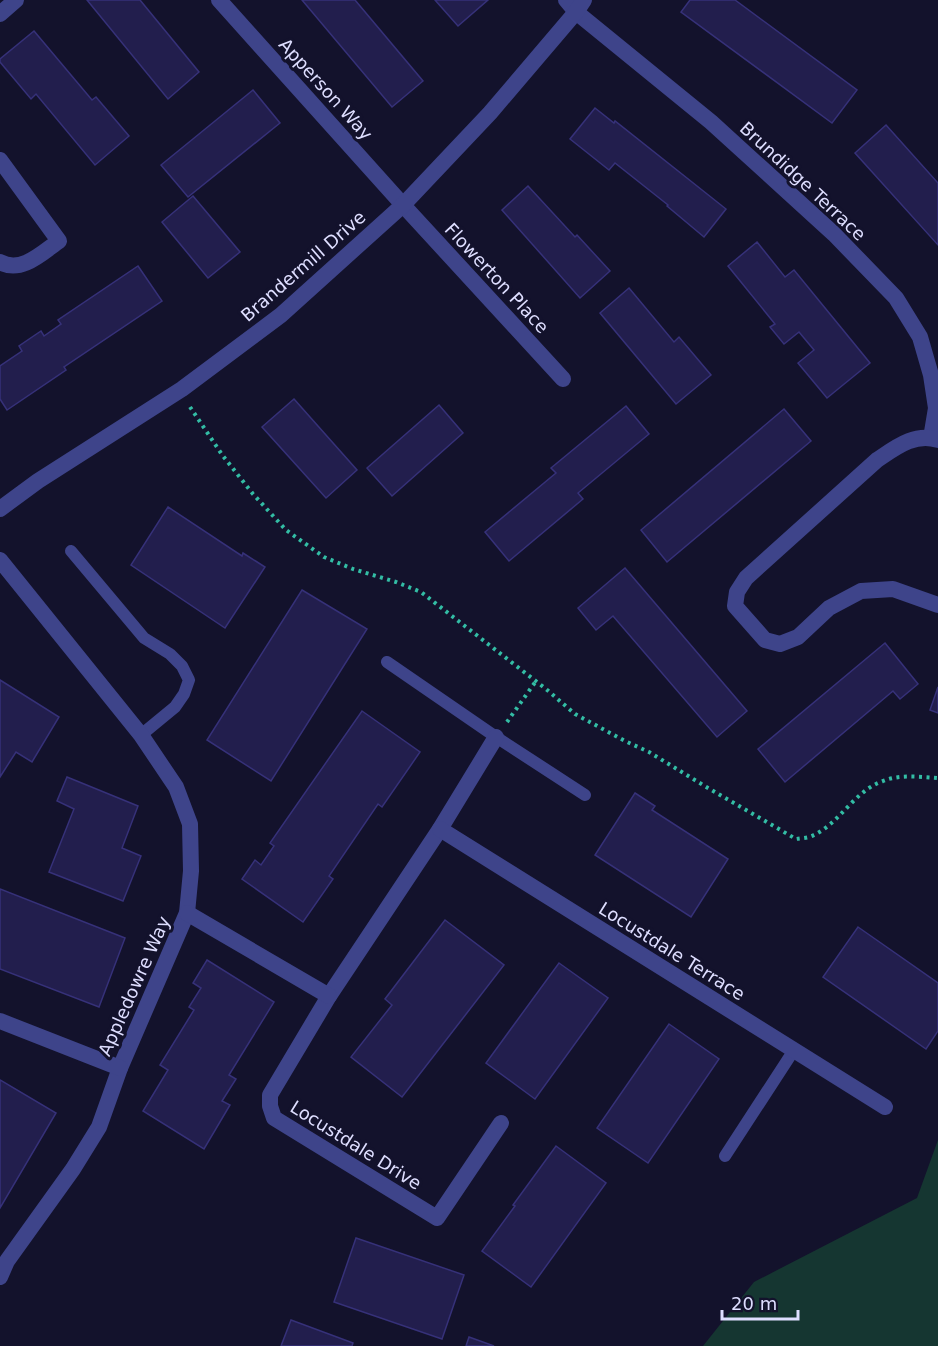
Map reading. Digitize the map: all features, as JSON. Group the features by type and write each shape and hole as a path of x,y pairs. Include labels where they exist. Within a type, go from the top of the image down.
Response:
{"street":[{"path":"0,14 16,0"},
{"name":"Apperson Way","path":"219,0 403,205"},
{"name":"Brandermill Drive","path":"0,509 38,481 179,391 281,315 403,205 490,113 575,4"},
{"name":"Brundidge Terrace","path":"575,4 711,122 834,234 896,298 920,337 931,375 936,408 934,439 917,438 896,447 877,460 746,578 737,592 735,606 765,640 780,644 798,637 830,608 861,591 893,589 938,605"},
{"path":"0,160 59,241 27,263 14,267 0,262"},
{"name":"Flowerton Place","path":"403,205 563,378"},
{"name":"Appledowre Way","path":"0,560 141,735 176,787 190,824 191,871 187,913 120,1068 99,1127 73,1169 7,1261 0,1277"},
{"name":"Locustdale Drive","path":"496,737 440,829 329,996 270,1095 270,1106 274,1118 437,1218 501,1123"},
{"name":"Locustdale Terrace","path":"440,829 885,1107"},
{"path":"187,913 329,996"},
{"path":"0,1021 120,1068"}],"lane":[{"path":"71,551 144,638 170,654 182,666 189,680 184,694 175,707 141,735"},
{"path":"387,662 585,795"},
{"path":"725,1156 794,1050"}],"path":[{"path":"179,391 223,456 286,530 324,557 421,592 575,714 649,752 796,839 812,836 825,828 861,793 882,781 904,776 938,778"},
{"path":"496,737 536,681"}],"green space":[{"path":"938,1140 938,1346 703,1346 754,1282 917,1198"}],"building":[{"path":"87,0 140,0 199,72 168,99"},
{"path":"302,0 355,0 423,81 392,107"},
{"path":"435,0 488,0 458,26"},
{"path":"690,0 735,0 857,90 832,123 681,12"},
{"path":"34,31 92,100 96,97 129,136 95,165 36,94 31,99 0,62 0,59"},
{"path":"253,90 280,123 188,197 161,165"},
{"path":"595,108 614,123 615,121 726,209 704,237 615,163 609,170 570,139"},
{"path":"886,125 938,183 938,245 855,153"},
{"path":"528,186 610,271 580,298 502,210"},
{"path":"193,196 240,252 208,278 162,222"},
{"path":"757,242 785,277 794,270 870,363 827,398 798,363 814,350 799,332 784,344 770,327 775,324 728,266"},
{"path":"138,266 162,301 64,367 66,370 7,410 0,399 0,366 22,351 19,346 41,331 44,336 61,324 58,320"},
{"path":"629,288 674,342 679,337 711,375 676,404 600,313"},
{"path":"294,399 357,470 326,498 262,427"},
{"path":"439,405 463,433 392,496 367,468"},
{"path":"626,406 649,434 578,493 583,499 509,561 485,532 556,473 551,468"},
{"path":"784,409 811,441 667,562 641,530"},
{"path":"168,507 242,556 243,553 265,567 225,628 131,565"},
{"path":"625,568 747,711 717,737 613,616 596,630 578,608"},
{"path":"302,590 367,629 271,781 207,740"},
{"path":"885,643 918,684 900,699 893,691 785,782 758,749"},
{"path":"0,680 59,717 32,762 16,752 0,777"},
{"path":"938,687 938,713 930,710"},
{"path":"362,711 420,752 382,807 378,804 329,876 333,879 303,922 242,879 255,860 261,865 274,846 270,843"},
{"path":"67,777 138,806 122,848 141,856 123,901 49,872 74,809 57,801"},
{"path":"635,793 655,806 652,810 728,859 691,917 595,855"},
{"path":"0,889 125,938 99,1007 0,969"},
{"path":"445,920 504,965 402,1097 351,1057 392,1005 385,999"},
{"path":"858,927 938,983 938,1031 926,1049 823,977"},
{"path":"207,960 274,1002 229,1075 236,1079 222,1101 230,1105 204,1149 143,1111 168,1070 160,1065 194,1010 189,1007 201,988 193,983"},
{"path":"559,963 608,998 535,1099 486,1063"},
{"path":"669,1024 719,1059 648,1163 597,1128"},
{"path":"0,1080 56,1113 0,1208"},
{"path":"556,1146 606,1183 531,1287 482,1251"},
{"path":"356,1238 464,1275 442,1339 334,1302"},
{"path":"291,1320 353,1343 352,1346 281,1346"},
{"path":"469,1337 494,1346 466,1346"}]}
